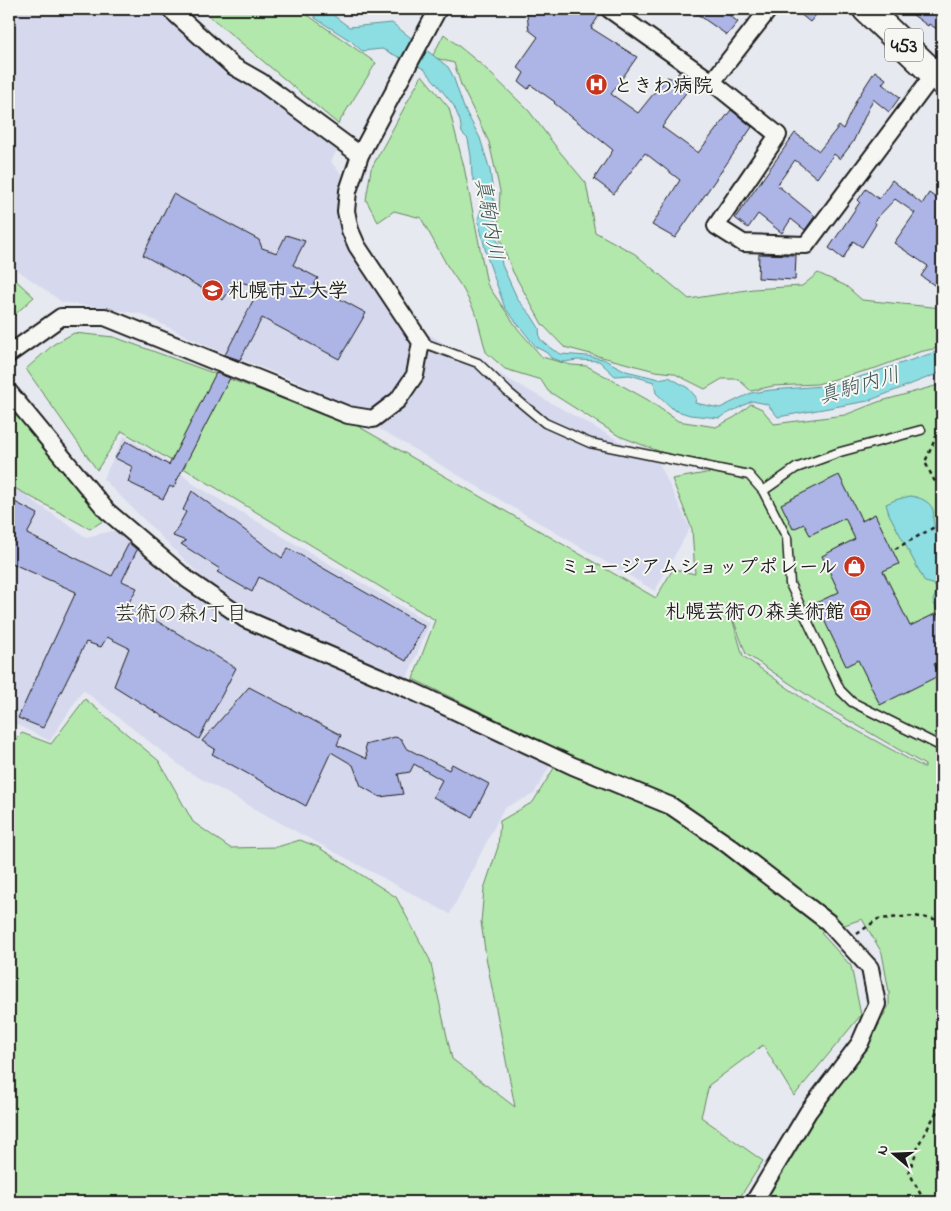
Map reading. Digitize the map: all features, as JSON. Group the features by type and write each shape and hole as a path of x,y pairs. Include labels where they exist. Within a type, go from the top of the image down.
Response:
{"highway":[{"name":"453","path":"866,9 938,78"}],"street":[{"path":"170,9 233,66 261,82 360,155"},
{"path":"609,9 712,82 778,135 716,226 743,243 806,245 938,78"},
{"path":"712,82 769,9"},
{"path":"9,354 61,317 105,317 348,415 373,419 398,400 415,375 421,342 357,246 350,230 346,211 348,191 360,155 375,124 437,11"},
{"path":"9,392 107,511 188,580 245,619 408,689 573,766 671,806 728,845 828,922 870,968 878,1004 860,1043 808,1112 754,1202"}],"lane":[{"path":"421,342 478,363 508,392 545,423 590,443 748,475 763,491 787,538 790,584 840,690 852,702 942,748"},
{"path":"763,491 796,468 840,452 921,430"}],"path":[{"path":"937,197 942,189"},
{"path":"942,430 939,430 926,462 934,480 942,489"},
{"path":"896,550 941,524"},
{"path":"846,942 878,919 914,916 940,920 942,922"},
{"path":"924,1202 909,1172 920,1142 942,1102"}],"shaded area":[{"name":"札幌市立大学","path":"9,9 163,9 337,150 331,162 342,175 336,211 370,278 399,318 659,463 690,528 655,591 303,384 207,346 141,314 62,302 9,264"},
{"path":"124,436 163,459 195,485 430,623 405,683 273,626 221,596 103,479"},
{"path":"9,484 86,537 121,529 175,585 265,638 552,762 534,794 504,808 450,914 187,771 83,690 50,741 9,721"}],"green space":[{"path":"201,9 299,9 376,63 338,124"},
{"path":"444,34 483,66 529,111 586,183 595,232 635,254 689,299 753,289 802,286 818,273 846,286 862,300 942,308 942,347 919,352 876,368 817,384 773,386 751,391 738,379 722,379 705,389 673,373 655,371 564,347 542,324 513,272 498,234 500,191 489,142 461,85 454,63 432,57"},
{"path":"422,75 449,108 464,167 487,284 518,329 542,357 571,365 587,366 648,400 678,421 716,427 735,417 751,404 762,409 774,424 845,415 878,402 942,384 942,1202 762,1202 827,1098 873,1036 889,1005 889,992 882,953 862,919 821,933 851,966 861,1015 794,1096 763,1045 709,1085 701,1117 763,1161 737,1202 9,1202 9,746 22,733 51,744 85,699 159,761 193,822 230,848 277,847 300,840 318,847 396,897 430,960 452,1059 515,1107 481,922 484,889 498,847 500,821 533,802 564,752 413,679 435,620 122,431 97,470 26,369 54,344 74,333 114,337 356,425 656,598 673,569 695,574 692,529 672,479 709,474 708,461 669,455 619,436 548,391 541,380 505,369 486,352 476,314 421,218 394,211 378,222 366,200 371,169","holes":["733,619 746,654 819,703 925,765 925,767 816,708 743,656"]},
{"path":"9,274 34,297 9,320"},
{"path":"9,406 106,519 90,529 9,485"}],"water":[{"name":"真駒内川","path":"312,9 325,9 349,27 392,23 448,67 464,108 480,138 490,170 496,217 493,231 499,244 502,265 518,300 539,328 540,339 553,350 561,354 603,359 626,371 659,379 669,377 688,388 696,397 695,403 720,408 751,393 835,385 942,350 942,372 868,401 778,417 767,404 752,401 719,418 690,415 674,410 656,393 654,382 630,375 615,376 599,361 578,360 563,362 551,358 547,353 536,347 505,308 487,257 478,219 484,201 472,176 468,139 462,133 454,106 424,69 382,49 362,51 351,41 315,18"},
{"path":"910,496 924,500 932,507 935,528 942,541 942,622 933,601 937,589 933,584 925,582 889,514 886,504"}],"building":[{"path":"532,9 599,9 600,14 591,28 637,57 611,94 638,113 667,77 674,79 680,71 694,81 662,127 698,153 731,110 752,127 675,238 652,225 680,180 645,153 614,194 594,179 613,150 555,102 531,85 528,89 519,82 524,73 517,67 538,37 529,30 527,15"},
{"path":"690,9 721,9 738,22 727,35"},
{"path":"794,9 821,9 810,22"},
{"path":"905,9 942,9 942,32 929,24 928,26"},
{"path":"875,71 886,79 882,84 900,97 889,112 873,99 853,142 840,159 834,154 817,178 795,160 777,185 815,216 805,230 791,219 782,233 758,214 748,228 735,218 795,133 819,151 839,126 843,129 857,99"},
{"path":"892,180 922,204 929,193 942,202 942,279 937,287 921,276 928,266 894,243 915,213 895,199 874,221 876,224 862,247 853,241 843,259 829,248 860,202 858,200 866,189 879,199"},
{"path":"173,194 259,240 262,248 277,253 286,235 305,241 293,265 318,278 314,285 366,313 339,359 262,318 240,360 225,355 260,287 236,281 223,300 143,255"},
{"path":"759,254 796,255 795,280 758,278"},
{"path":"216,373 230,378 173,488 170,486 163,499 128,482 133,467 115,458 126,441 169,465"},
{"name":"札幌芸術の森美術館","path":"839,475 862,521 875,514 899,564 883,571 910,626 937,613 942,623 942,660 934,664 940,675 880,705 858,660 846,666 816,603 839,592 822,556 855,539 845,518 810,535 804,524 793,529 781,504"},
{"path":"192,491 282,558 288,548 424,626 406,661 259,577 252,592 217,572 220,569 181,544 186,541 173,536 186,512 183,510"},
{"path":"9,499 38,514 27,534 112,576 129,543 137,550 122,581 137,588 128,604 236,668 199,739 114,686 129,648 107,637 101,647 86,642 43,728 18,718 76,592 9,562"},
{"path":"249,687 341,735 337,745 367,759 365,745 395,737 401,739 406,748 449,770 452,764 489,784 472,817 433,797 442,780 414,764 410,772 398,774 403,794 380,797 361,786 353,765 331,752 306,806 212,754 215,749 202,741"}],"place":[{"name":"ときわ病院","path":"597,85"},
{"name":"札幌市立大学","path":"212,290"},
{"name":"ミュージアムショップポレール","path":"854,566"},
{"name":"札幌芸術の森美術館","path":"861,611"}],"district":[{"name":"芸術の森1丁目","path":"181,613"}]}
